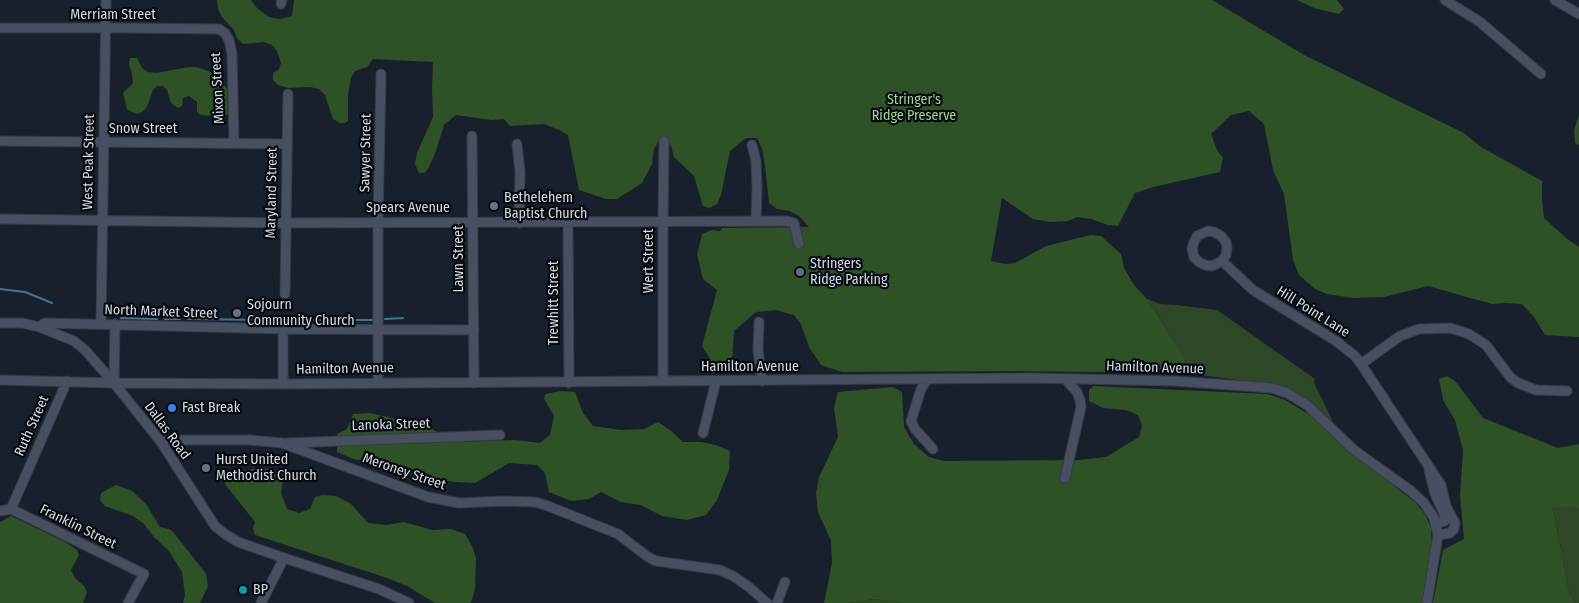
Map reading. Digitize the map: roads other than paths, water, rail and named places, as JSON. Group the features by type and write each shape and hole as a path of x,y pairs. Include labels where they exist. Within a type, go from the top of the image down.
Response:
{"street":[{"name":"West Peak Street","path":"101,324 104,28 106,0"},
{"path":"1445,0 1480,22 1541,74"},
{"path":"1555,0 1579,14"},
{"name":"Merriam Street","path":"0,28 219,29 226,33"},
{"name":"Mixon Street","path":"226,33 232,54 234,143"},
{"name":"Sawyer Street","path":"378,382 378,222 381,74"},
{"name":"Maryland Street","path":"285,294 288,94"},
{"name":"Lawn Street","path":"472,136 474,382"},
{"name":"Snow Street","path":"0,141 286,144"},
{"name":"Wert Street","path":"663,381 662,221 664,141"},
{"path":"517,144 520,172 519,223"},
{"path":"752,144 756,161 756,220"},
{"name":"Spears Avenue","path":"0,219 285,223 568,223 787,220 794,223 799,244"},
{"name":"Trewhitt Street","path":"568,223 569,383"},
{"name":"Hill Point Lane","path":"1222,261 1253,290 1336,341 1361,364 1435,481 1446,518 1443,522 1435,524"},
{"path":"759,322 758,350 762,381"},
{"name":"North Market Street","path":"0,323 22,323 39,327 45,323 283,329 474,330"},
{"path":"114,383 115,324"},
{"name":"Dallas Road","path":"39,327 74,341 95,361 161,442 215,526 238,542 380,589 409,603"},
{"path":"1361,364 1396,338 1410,331 1432,327 1450,328 1469,334 1486,345 1510,377 1518,383 1536,390 1567,391"},
{"path":"283,329 283,384"},
{"name":"Hamilton Avenue","path":"0,380 283,384 1031,378 1174,381 1272,388 1280,390 1306,405 1354,450 1411,491 1424,503 1434,518 1438,535"},
{"path":"927,380 921,389 911,421 915,430 933,449"},
{"path":"1065,478 1081,407 1077,392 1066,380"},
{"name":"Ruth Street","path":"10,509 66,381"},
{"path":"703,433 716,381"},
{"name":"Lanoka Street","path":"282,443 500,435"},
{"name":"Meroney Street","path":"161,442 170,440 250,440 282,443 428,497 459,503 534,502 618,534 656,561 720,570 749,587 767,603"},
{"name":"Hill Point Lane","path":"1438,535 1447,534 1455,526 1443,504"},
{"path":"0,511 10,509"},
{"name":"Franklin Street","path":"10,509 144,574 128,603"},
{"path":"1427,603 1438,535"},
{"path":"261,603 284,558"},
{"path":"777,603 786,582"}],"waterway":[{"path":"0,289 25,292 52,303"},
{"path":"121,318 157,319"},
{"path":"385,319 403,318"},
{"path":"165,319 180,319"},
{"path":"188,319 272,320"},
{"path":"280,320 373,320"}],"place":[{"name":"Bethelehem Baptist Church","path":"494,206"},
{"name":"Stringers Ridge Parking","path":"800,272"},
{"name":"Sojourn Community Church","path":"237,313"},
{"name":"Fast Break","path":"172,408"},
{"name":"Hurst United Methodist Church","path":"206,468"},
{"name":"BP","path":"243,590"}],"park label":[{"name":"Stringer's Ridge Preserve","path":"914,108"}]}
